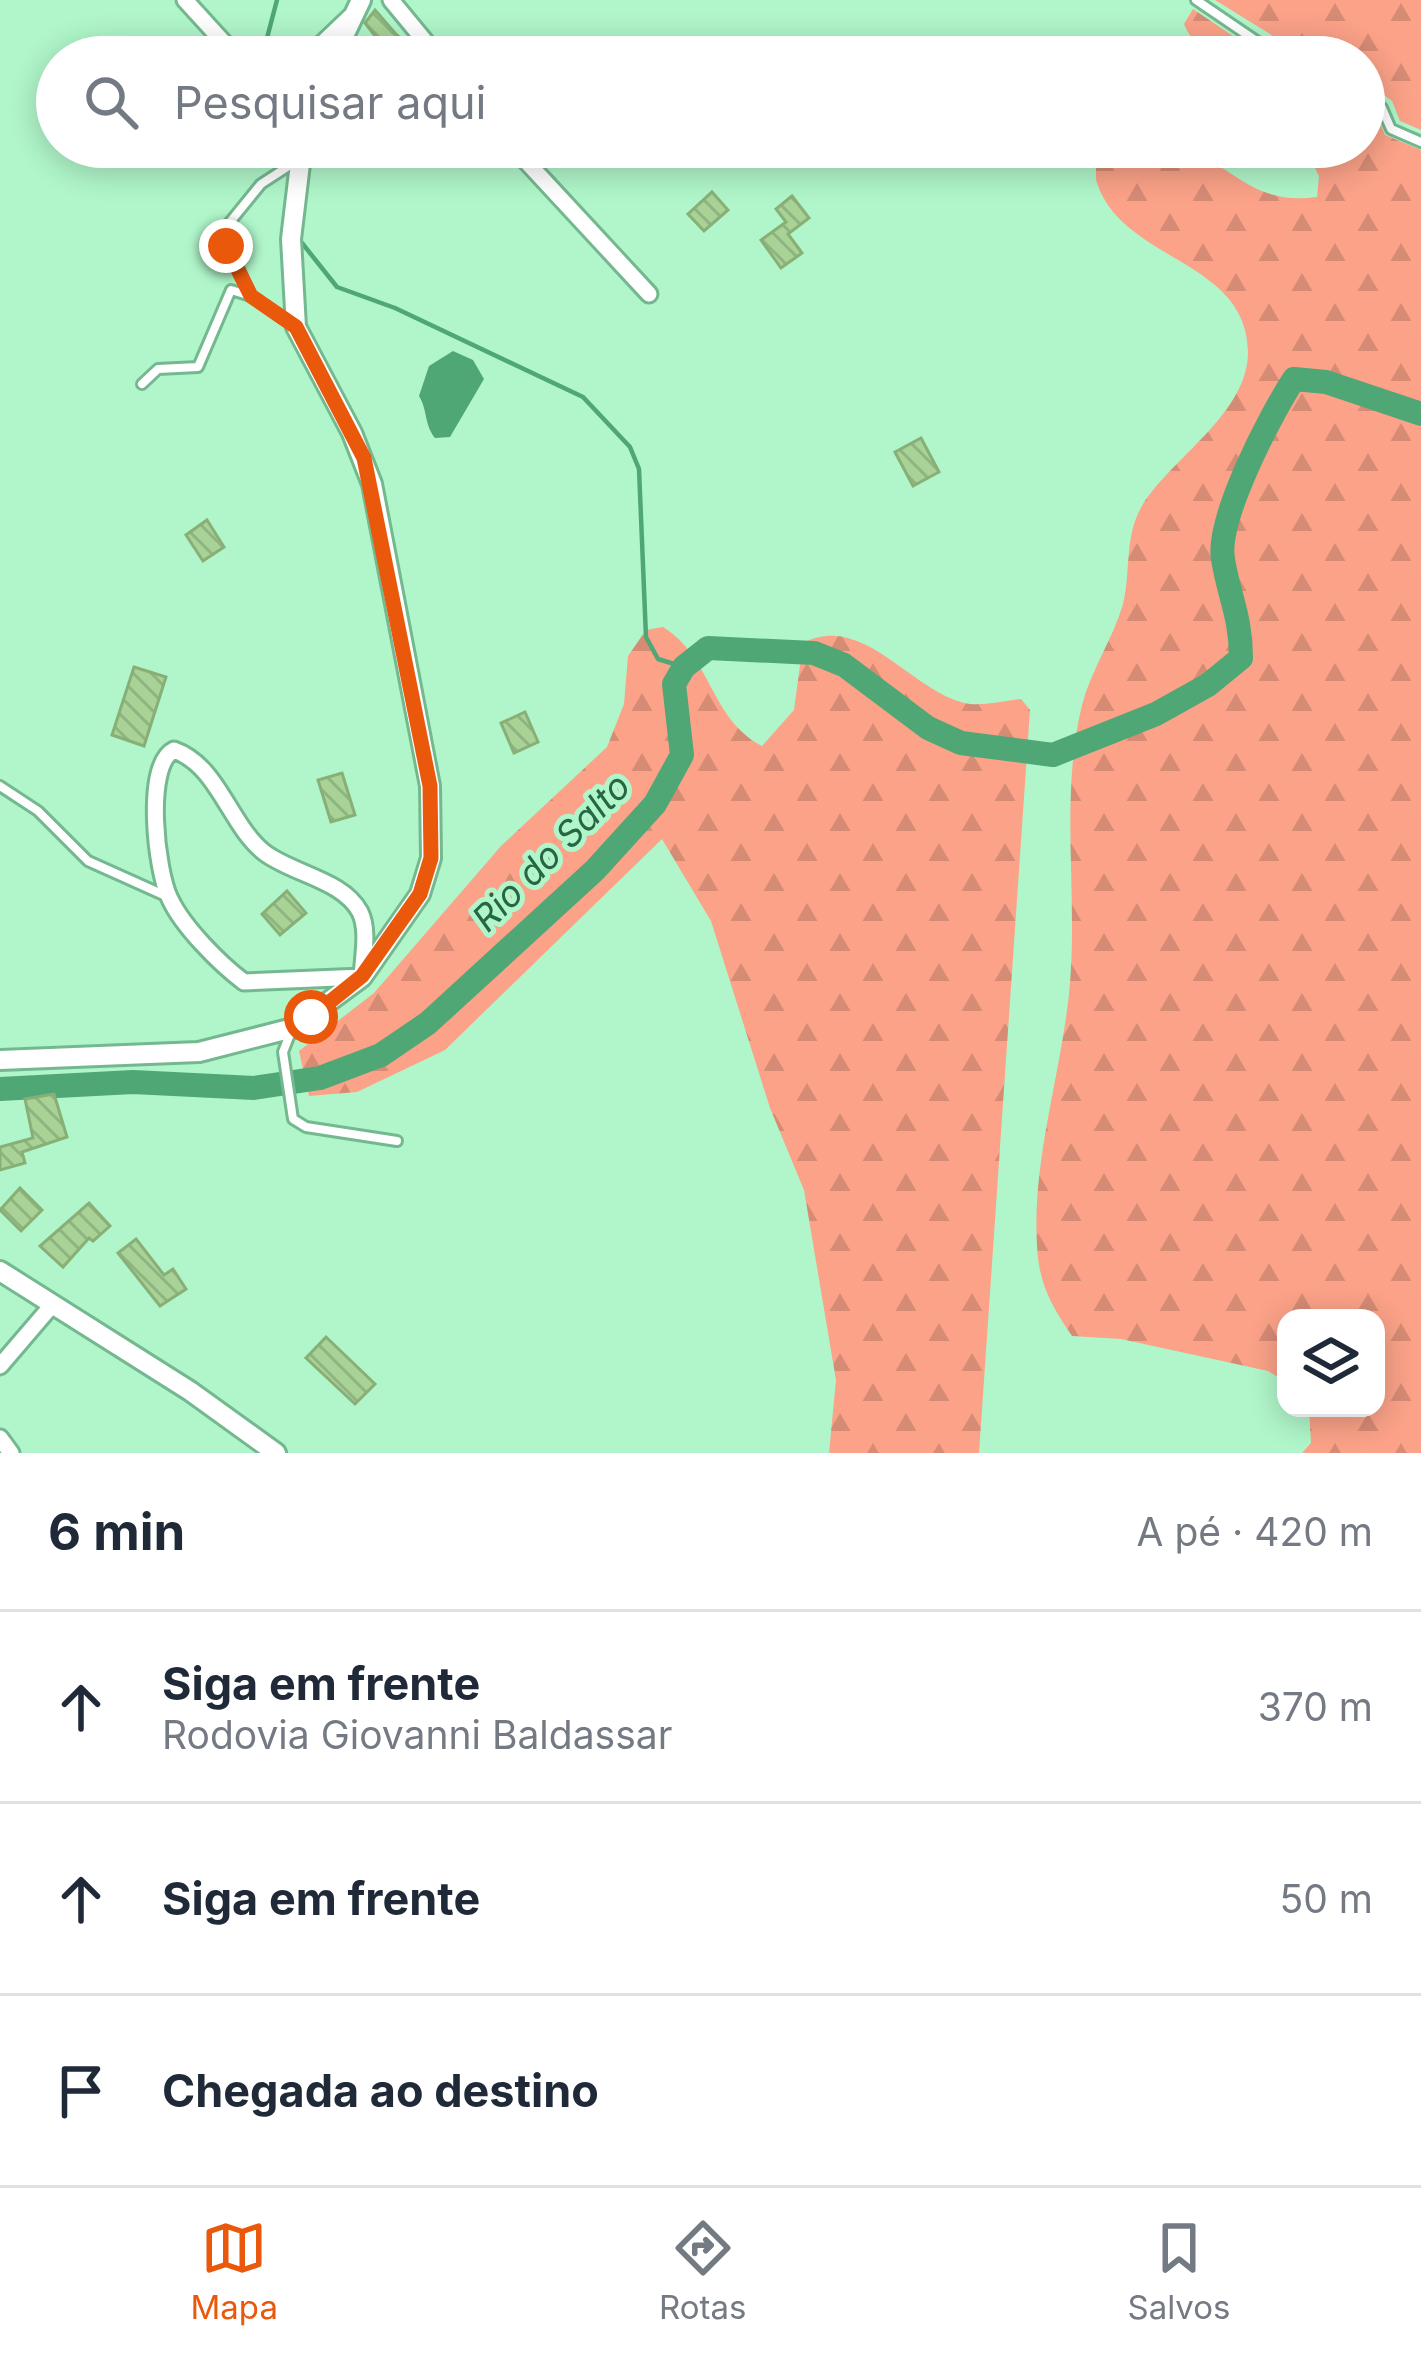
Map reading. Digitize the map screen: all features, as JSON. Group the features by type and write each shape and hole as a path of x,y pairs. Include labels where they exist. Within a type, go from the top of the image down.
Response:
{"street":[{"path":"185,0 218,36"},
{"path":"391,0 421,36"},
{"path":"329,36 359,5"},
{"path":"344,36 359,5"},
{"path":"0,1060 199,1052 293,1028 362,976 420,894 431,858 430,786 372,484 352,433 296,327 291,238 299,168"},
{"path":"532,168 649,294"},
{"path":"174,750 207,774 264,852 338,890 357,907 365,931 362,976 244,982 168,897 156,789 158,766 174,750"},
{"path":"0,1270 276,1453"},
{"path":"0,1366 53,1304"},
{"path":"0,1438 11,1453"}],"lane":[{"path":"1196,0 1249,36"},
{"path":"1385,115 1391,129 1421,142"},
{"path":"251,296 222,232 261,184 282,168"},
{"path":"142,384 158,368 198,367 225,294 231,290 251,296 296,327"},
{"path":"0,786 38,811 88,861 168,897"},
{"path":"293,1028 284,1066 293,1119 306,1127 398,1141"}],"green space":[{"path":"1215,0 1421,0 1421,130 1400,121 1385,96 1385,36 1273,36"},
{"path":"1193,9 1233,36 1191,36 1184,24"},
{"path":"1385,135 1421,150 1421,1453 1302,1453 1311,1443 1310,1417 1385,1417 1385,1309 1277,1309 1277,1376 1121,1339 1072,1336 1052,1304 1038,1260 1039,1183 1069,994 1070,813 1082,705 1123,604 1136,518 1155,488 1222,416 1245,374 1248,352 1242,321 1228,297 1207,278 1131,230 1111,209 1097,183 1096,168 1223,168 1273,195 1317,197 1315,168 1385,168"},
{"path":"663,627 692,654 731,720 762,746 794,710 803,643 825,636 865,644 943,695 964,703 1021,699 1030,710 979,1453 829,1453 836,1380 804,1190 770,1108 711,921 662,839 445,1050 357,1092 309,1096 299,1051 374,993 501,846 607,747 624,704 628,656 646,630"}],"shaded area":[{"path":"453,351 473,360 484,379 450,437 435,438 419,396 429,366"}],"building":[{"path":"375,10 398,36 376,36 365,23"},
{"path":"712,192 728,210 704,231 688,214"},
{"path":"792,196 809,218 788,234 802,253 781,268 761,240 786,222 776,209"},
{"path":"921,438 939,472 913,486 895,452"},
{"path":"207,520 224,547 203,561 186,535"},
{"path":"134,667 166,677 144,746 112,735"},
{"path":"525,712 538,742 514,753 501,723"},
{"path":"342,773 355,815 331,822 318,780"},
{"path":"287,891 306,913 280,935 262,914"},
{"path":"54,1094 67,1137 22,1152 25,1163 0,1170 0,1147 33,1138 25,1099"},
{"path":"20,1188 42,1210 21,1231 0,1210"},
{"path":"89,1203 110,1226 93,1241 89,1238 63,1267 40,1246"},
{"path":"136,1239 164,1275 173,1269 186,1289 160,1306 118,1253"},
{"path":"326,1337 375,1384 355,1404 306,1358"}],"waterway":[{"path":"268,36 277,0"},
{"path":"302,243 337,287 395,308 583,397 630,447 639,469 646,637 658,659 684,667"},
{"name":"Rio do Salto","path":"0,1089 133,1082 254,1088 320,1078 381,1055 428,1023 595,870 655,804 682,755 674,684 684,667 708,648 814,653 844,665 928,728 961,743 1053,755 1156,714 1208,685 1241,658 1223,541 1247,467 1294,379 1326,382 1421,414"}],"route":[{"path":"226,246 251,296 296,327 364,458 430,786 434,826 420,894 404,924 362,976 311,1017"}]}
